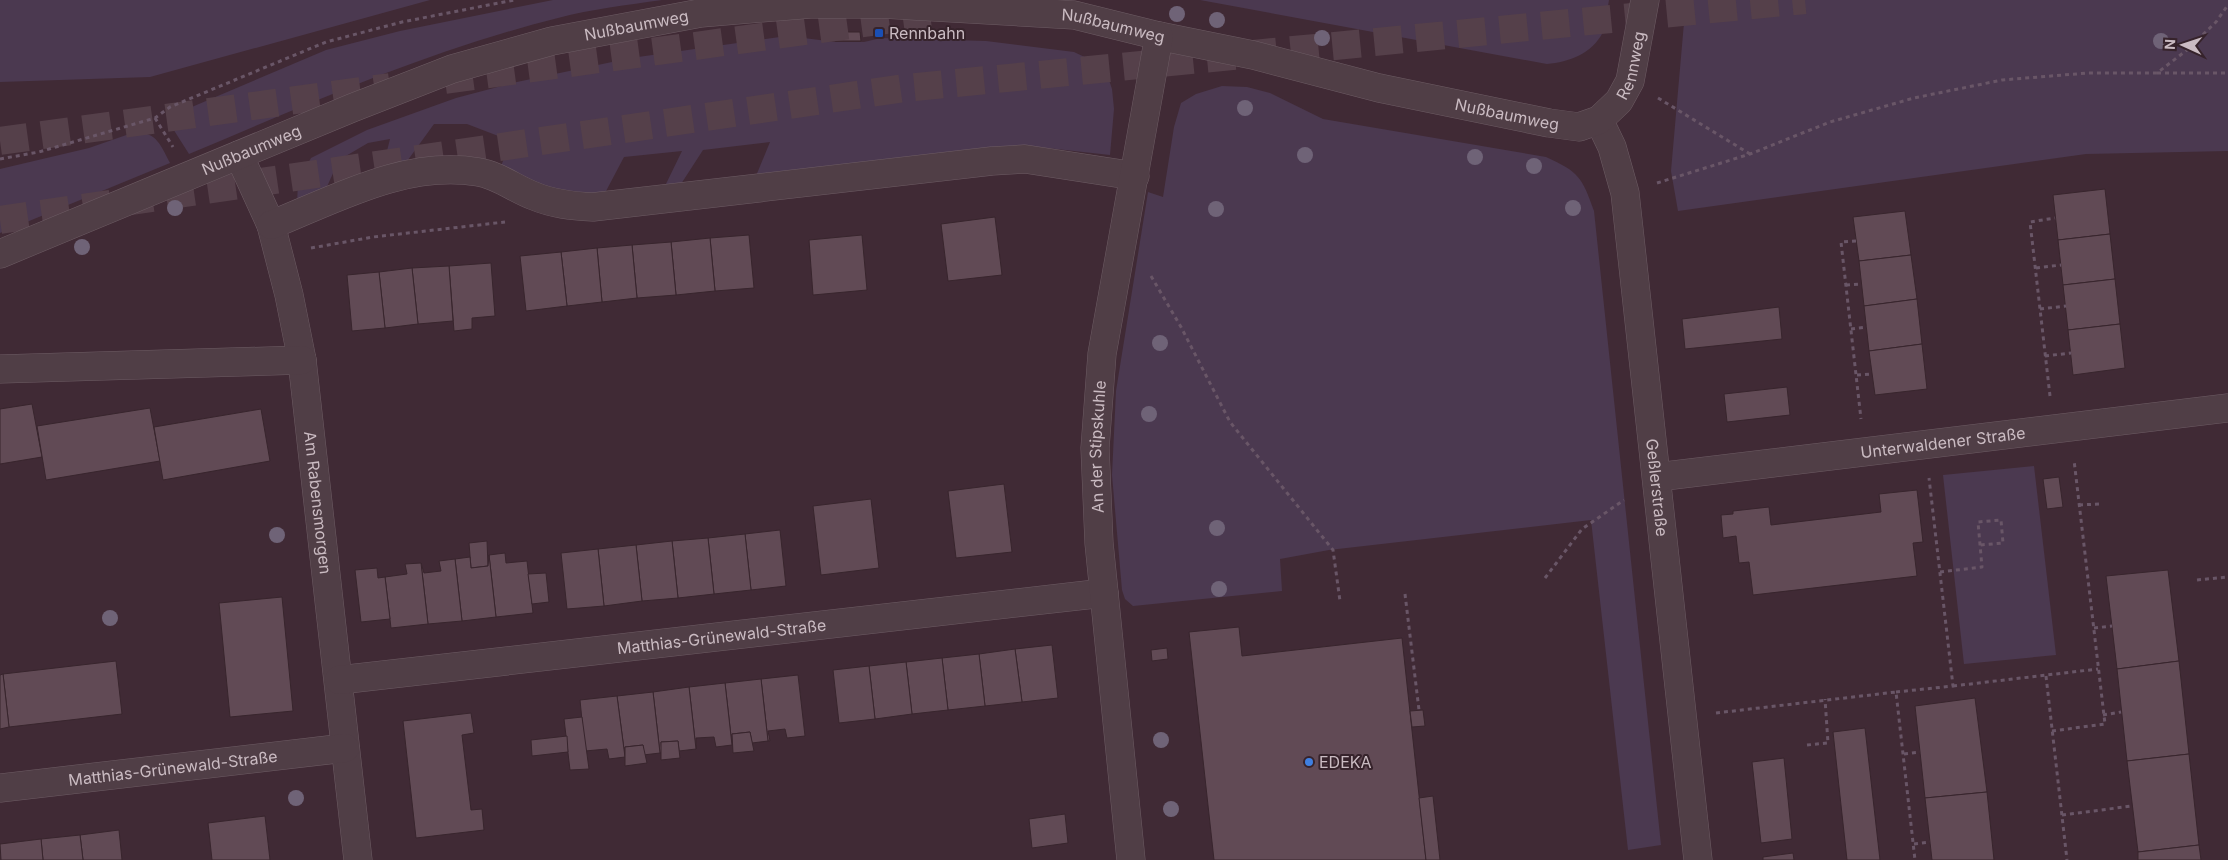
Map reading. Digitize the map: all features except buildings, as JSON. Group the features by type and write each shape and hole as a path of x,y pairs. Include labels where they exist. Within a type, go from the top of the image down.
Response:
{"street":[{"name":"Rennweg","path":"1599,120 1618,101 1630,81 1645,0"},
{"name":"Nußbaumweg","path":"0,254 452,69 552,41 701,13 810,4 958,8 1074,15 1159,36 1253,55 1379,88 1548,123 1579,127 1599,120"},
{"name":"An der Stipskuhle","path":"1131,860 1104,593 1095,448 1102,354 1159,36"},
{"name":"Geßlerstraße","path":"1599,120 1612,147 1624,193 1698,860"},
{"name":"Am Rabensmorgen","path":"239,155 271,225 289,295 302,360 358,860"},
{"path":"271,225 383,179 412,173 448,170 479,172 506,182 533,196 561,205 593,207 1025,159 1135,176"},
{"path":"0,369 302,360"},
{"name":"Unterwaldener Straße","path":"1657,477 2228,408"},
{"name":"Matthias-Grünewald-Straße","path":"339,680 1104,593"},
{"name":"Matthias-Grünewald-Straße","path":"0,788 345,748"}],"path":[{"path":"0,159 39,152 155,118 170,107 326,42 402,22 514,0"},
{"path":"2157,73 2187,50 2216,22 2228,5"},
{"path":"1624,193 1750,154 1830,122 1914,98 1956,89 2002,80 2088,72 2228,73"},
{"path":"1630,81 1750,154"},
{"path":"2052,731 2105,724 2079,505 2045,356 2030,222 2056,218"},
{"path":"279,255 373,237 505,222"},
{"path":"1125,232 1182,327 1230,422 1333,550 1340,601"},
{"path":"1856,241 1841,242 1865,452"},
{"path":"2036,268 2061,265"},
{"path":"1846,285 1861,284"},
{"path":"2040,309 2066,306"},
{"path":"1851,330 1867,328"},
{"path":"2045,356 2071,353"},
{"path":"1857,376 1872,374"},
{"path":"1928,469 1953,686"},
{"path":"1545,578 1582,529 1657,477"},
{"path":"2079,505 2099,504"},
{"path":"1940,572 1982,568 1980,545 1978,522 2001,520 2003,543 1980,545"},
{"path":"2196,580 2228,577"},
{"path":"1405,594 1419,710"},
{"path":"2094,628 2112,626"},
{"path":"1683,717 1825,699 2098,669"},
{"path":"2046,676 2067,860"},
{"path":"1896,692 1915,860"},
{"path":"1807,745 1828,743 1825,699"},
{"path":"2103,715 2121,712"},
{"path":"1904,754 1920,752"},
{"path":"2062,815 2132,806"},
{"path":"1914,844 1930,842"}],"shaded area":[{"path":"0,0 430,0 150,77 0,82"},
{"path":"553,0 662,0 571,15 463,46 371,79 189,154 170,124 170,119 173,115 326,50 400,31"},
{"path":"1200,0 1609,0 1603,32 1593,46 1579,56 1547,64"},
{"path":"1686,0 2228,0 2228,151 2086,154 1678,211 1671,171"},
{"path":"787,36 836,42 864,42 881,38 986,41 1074,52 1093,61 1107,74 1112,89 1114,109 1110,155 1047,148 1005,147 756,176 770,142 703,150 681,184 665,186 682,151 624,157 605,193 569,193 546,189 501,166 511,141 467,124 434,124 405,164 383,167 390,139 368,143 339,160 325,191 297,204 298,182 311,158 367,130 456,98 517,82 631,58"},
{"path":"1222,86 1247,87 1270,93 1323,119 1546,157 1573,172 1582,183 1594,211 1661,845 1628,850 1591,520 1329,550 1280,559 1282,591 1133,606 1125,599 1122,590 1112,475 1116,391 1148,192 1163,197 1174,127 1181,103 1196,94"},
{"path":"135,132 148,134 153,137 161,146 170,163 0,233 0,169 89,148"},
{"path":"2034,466 2056,655 1964,664 1943,475"}],"tunnel":[{"path":"0,220 905,88 1805,0"},
{"path":"445,80 930,14"},
{"path":"0,141 390,87"}],"place":[{"name":"Rennbahn","path":"879,33"},
{"name":"EDEKA","path":"1309,762"}]}
